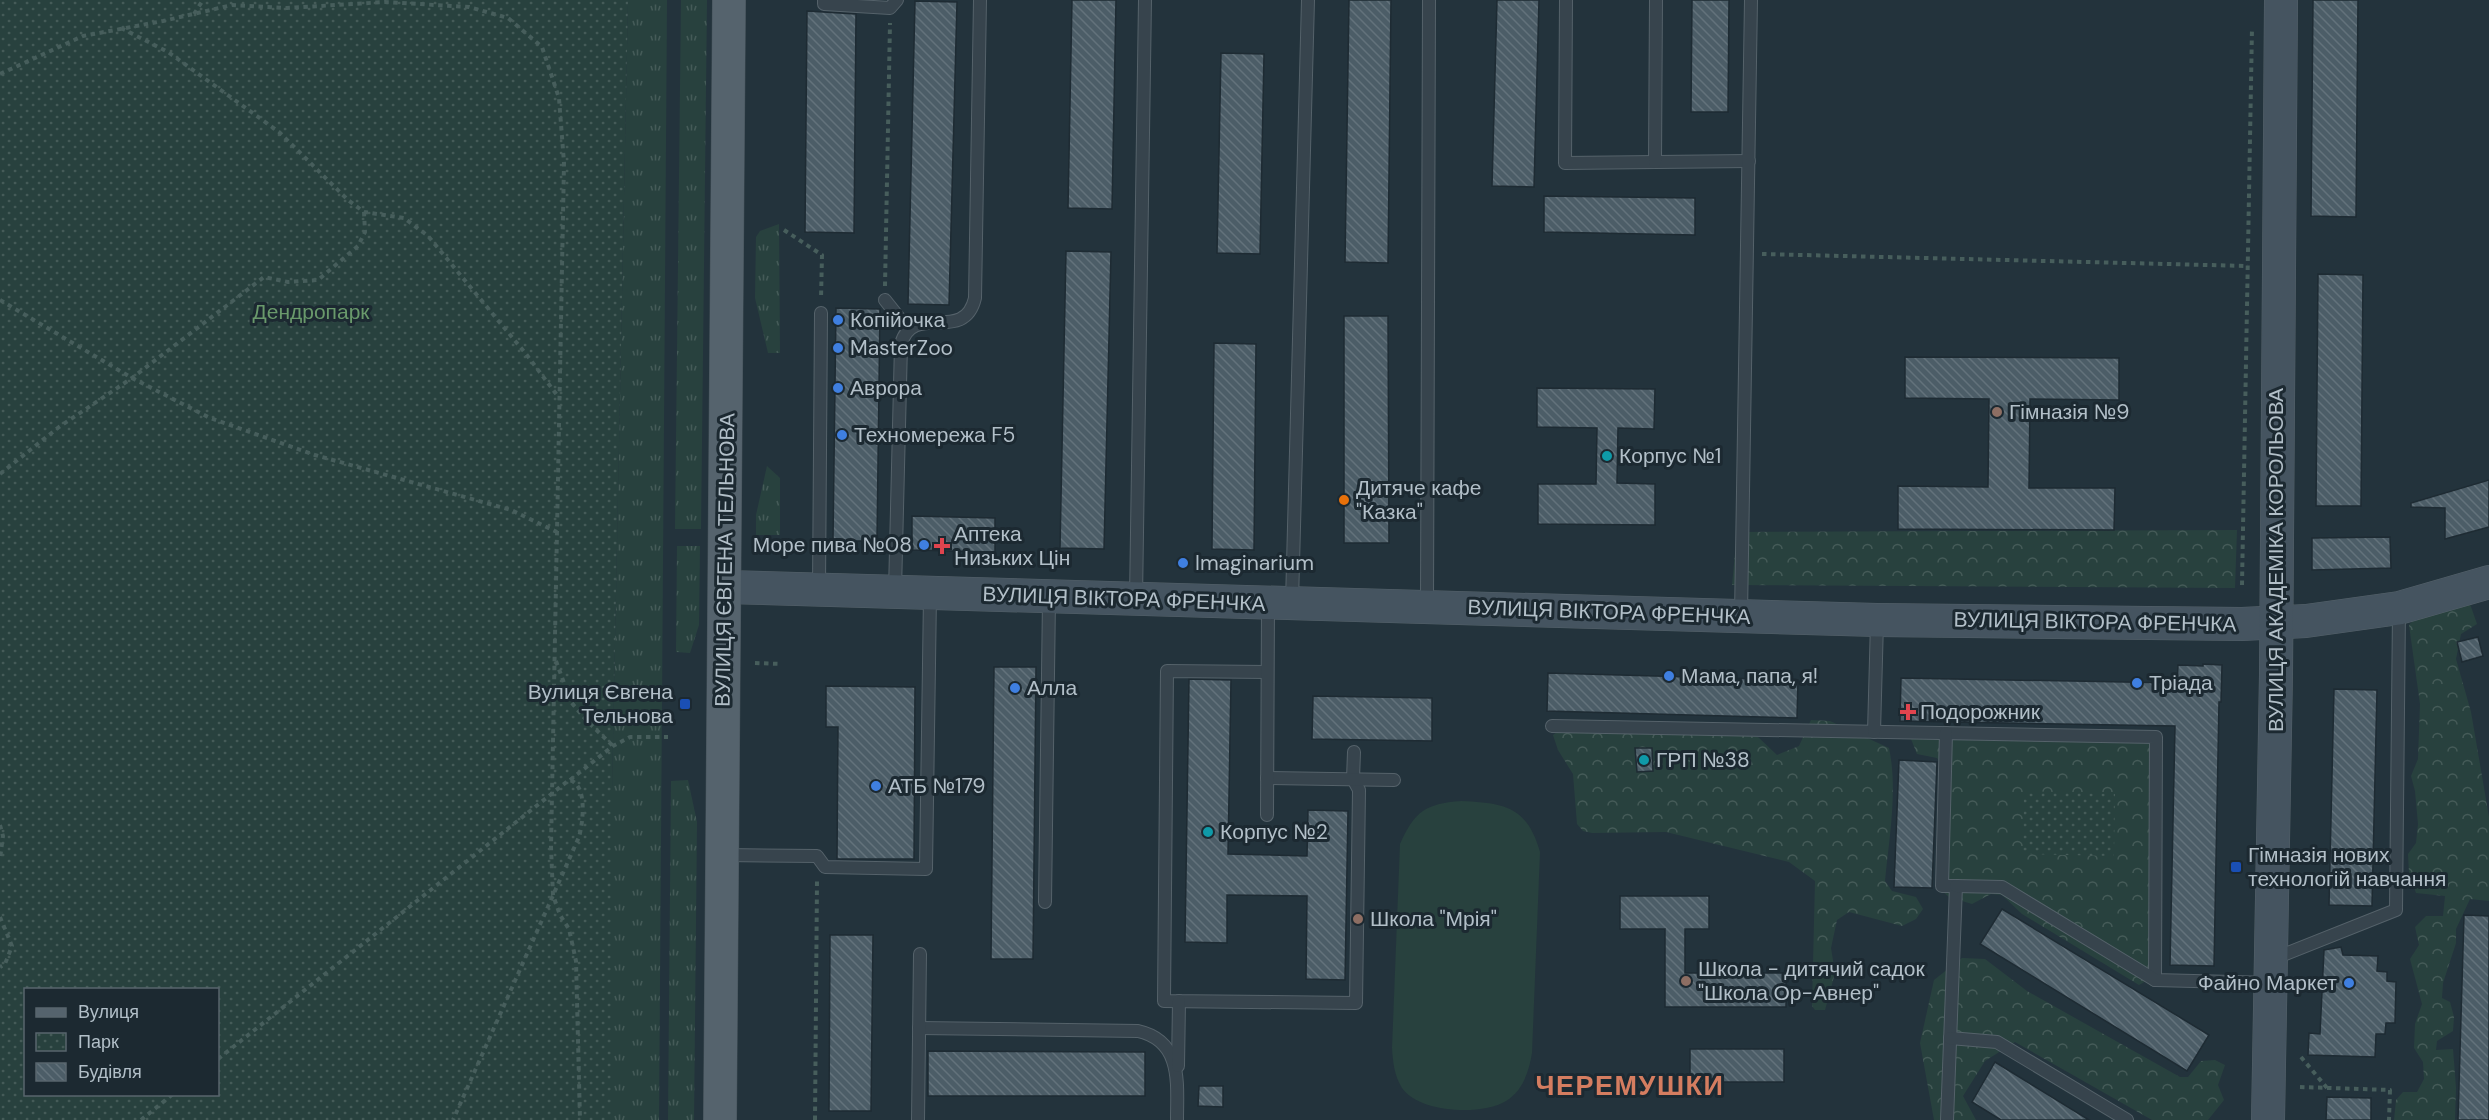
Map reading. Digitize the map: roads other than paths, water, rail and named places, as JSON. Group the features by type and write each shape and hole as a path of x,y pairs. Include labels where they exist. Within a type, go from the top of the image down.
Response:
{"main road":[{"name":"ВУЛИЦЯ ЄВГЕНА ТЕЛЬНОВА","path":"720,1120 729,0"}],"street":[{"name":"ВУЛИЦЯ АКАДЕМІКА КОРОЛЬОВА","path":"2268,1120 2272,972 2281,0"},
{"name":"ВУЛИЦЯ ВІКТОРА ФРЕНЧКА","path":"726,588 1878,620 2276,622 2306,621 2399,608 2489,582"}],"lane":[{"path":"824,0 824,4 894,4"},
{"path":"895,593 901,344 908,329 920,323 959,321 968,316 975,298 980,0"},
{"path":"1136,599 1145,0"},
{"path":"1267,815 1268,672 1280,603 1308,0"},
{"path":"1426,607 1429,0"},
{"path":"1566,0 1565,163 1749,161"},
{"path":"1655,162 1656,0"},
{"path":"1741,616 1751,0"},
{"path":"885,300 908,329"},
{"path":"819,589 821,313"},
{"path":"722,855 817,856 825,867 927,869 930,594"},
{"path":"1046,902 1048,597"},
{"path":"1946,733 1942,886 2001,887 2155,980 2272,972 2396,910 2399,608"},
{"path":"1874,732 1878,620"},
{"path":"1268,672 1167,671 1164,1001 1356,1003 1359,790 1353,779 1354,752"},
{"path":"1552,726 2156,737 2155,980"},
{"path":"1267,778 1394,780"},
{"path":"1947,1120 1956,886"},
{"path":"918,1120 920,954"},
{"path":"1177,1120 1179,1001"},
{"path":"919,1028 1138,1031 1149,1033 1162,1042 1178,1074"},
{"path":"1950,1038 1997,1042 2127,1120"}],"place":[{"name":"Копійочка","path":"838,320"},
{"name":"MasterZoo","path":"838,348"},
{"name":"Аврора","path":"838,388"},
{"name":"Гімназія №9","path":"1997,412"},
{"name":"Техномережа F5","path":"842,435"},
{"name":"Корпус №1","path":"1607,456"},
{"name":"Дитяче кафе \"Казка\"","path":"1344,500"},
{"name":"Море пива №08","path":"924,545"},
{"name":"Аптека Низьких Цін","path":"942,546"},
{"name":"Imaginarium","path":"1183,563"},
{"name":"Мама, папа, я!","path":"1669,676"},
{"name":"Тріада","path":"2137,683"},
{"name":"Алла","path":"1015,688"},
{"name":"Вулиця Євгена Тельнова","path":"685,704"},
{"name":"Подорожник","path":"1908,712"},
{"name":"ГРП №38","path":"1644,760"},
{"name":"АТБ №179","path":"876,786"},
{"name":"Корпус №2","path":"1208,832"},
{"name":"Гімназія нових технологій навчання","path":"2236,867"},
{"name":"Школа \"Мрія\"","path":"1358,919"},
{"name":"Школа - дитячий садок \"Школа Ор-Авнер\"","path":"1686,981"},
{"name":"Файно Маркет","path":"2349,983"}],"district":[{"name":"ЧЕРЕМУШКИ","path":"1630,1086"}],"park label":[{"name":"Дендропарк","path":"311,312"}]}
